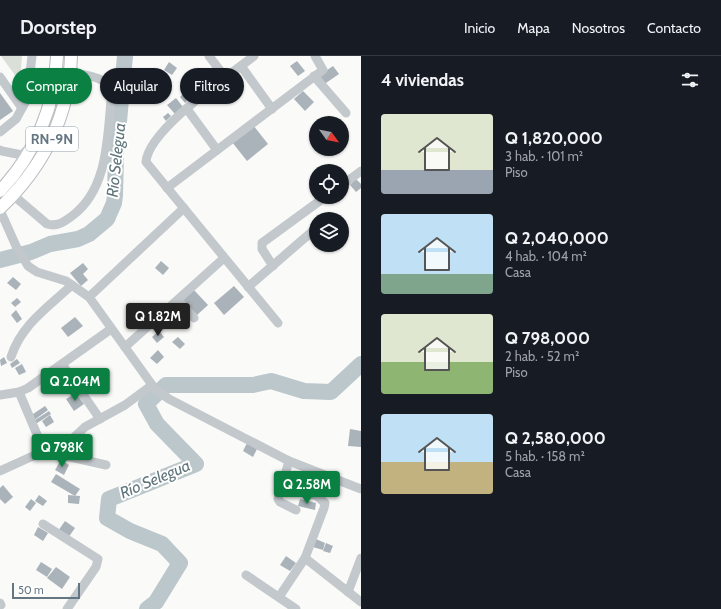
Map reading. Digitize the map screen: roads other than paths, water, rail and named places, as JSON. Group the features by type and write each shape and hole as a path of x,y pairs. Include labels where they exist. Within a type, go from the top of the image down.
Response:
{"main road":[{"name":"RN-9N","path":"0,191 16,173 35,142 48,111 52,94 56,56"},
{"name":"RN-9N","path":"70,68 71,56"},
{"name":"RN-9N","path":"0,209 14,195 37,166 52,138 64,104"}],"street":[{"path":"0,132 16,119 27,99 32,56"},
{"path":"209,56 218,68"},
{"path":"238,68 254,56"},
{"path":"167,188 323,70 315,56"},
{"path":"241,66 272,109"},
{"path":"314,76 346,113"},
{"path":"0,77 22,108"},
{"path":"14,195 47,224 53,226 62,223 74,214 89,199 103,168 112,91 110,86 100,79 92,77"},
{"path":"193,104 159,134 146,156 146,162 278,323"},
{"path":"187,109 217,150"},
{"path":"0,150 2,152 22,155 35,142"},
{"path":"349,180 360,173"},
{"path":"273,266 262,249 262,243 315,204"},
{"path":"89,297 184,208"},
{"path":"0,209 16,246 28,266 37,272 72,285 89,297 154,387 169,399 289,461 361,489"},
{"path":"248,287 309,234"},
{"path":"124,347 224,258"},
{"path":"11,357 16,342 26,327 72,285"},
{"path":"178,300 194,318"},
{"path":"0,395 19,392 111,329"},
{"path":"62,364 100,419"},
{"path":"56,454 85,427 154,387"},
{"path":"19,392 44,451"},
{"path":"0,471 44,451 106,465"},
{"path":"289,461 278,499 280,502 296,510"},
{"path":"279,597 305,558 325,503 317,496 283,483"},
{"path":"43,524 98,559 96,567 67,609"},
{"path":"305,558 361,602"},
{"path":"348,592 361,558"},
{"path":"246,575 296,609"}],"waterway":[{"name":"Río Selegua","path":"0,260 31,252 50,244 78,239 89,234 107,219 114,203 115,195 116,154 125,56"},
{"name":"Río Selegua","path":"147,609 156,602 180,563 162,544 130,531 107,518 109,499 196,464 157,424 146,404 166,385 253,385 271,381 304,391 331,392 361,364"}]}
